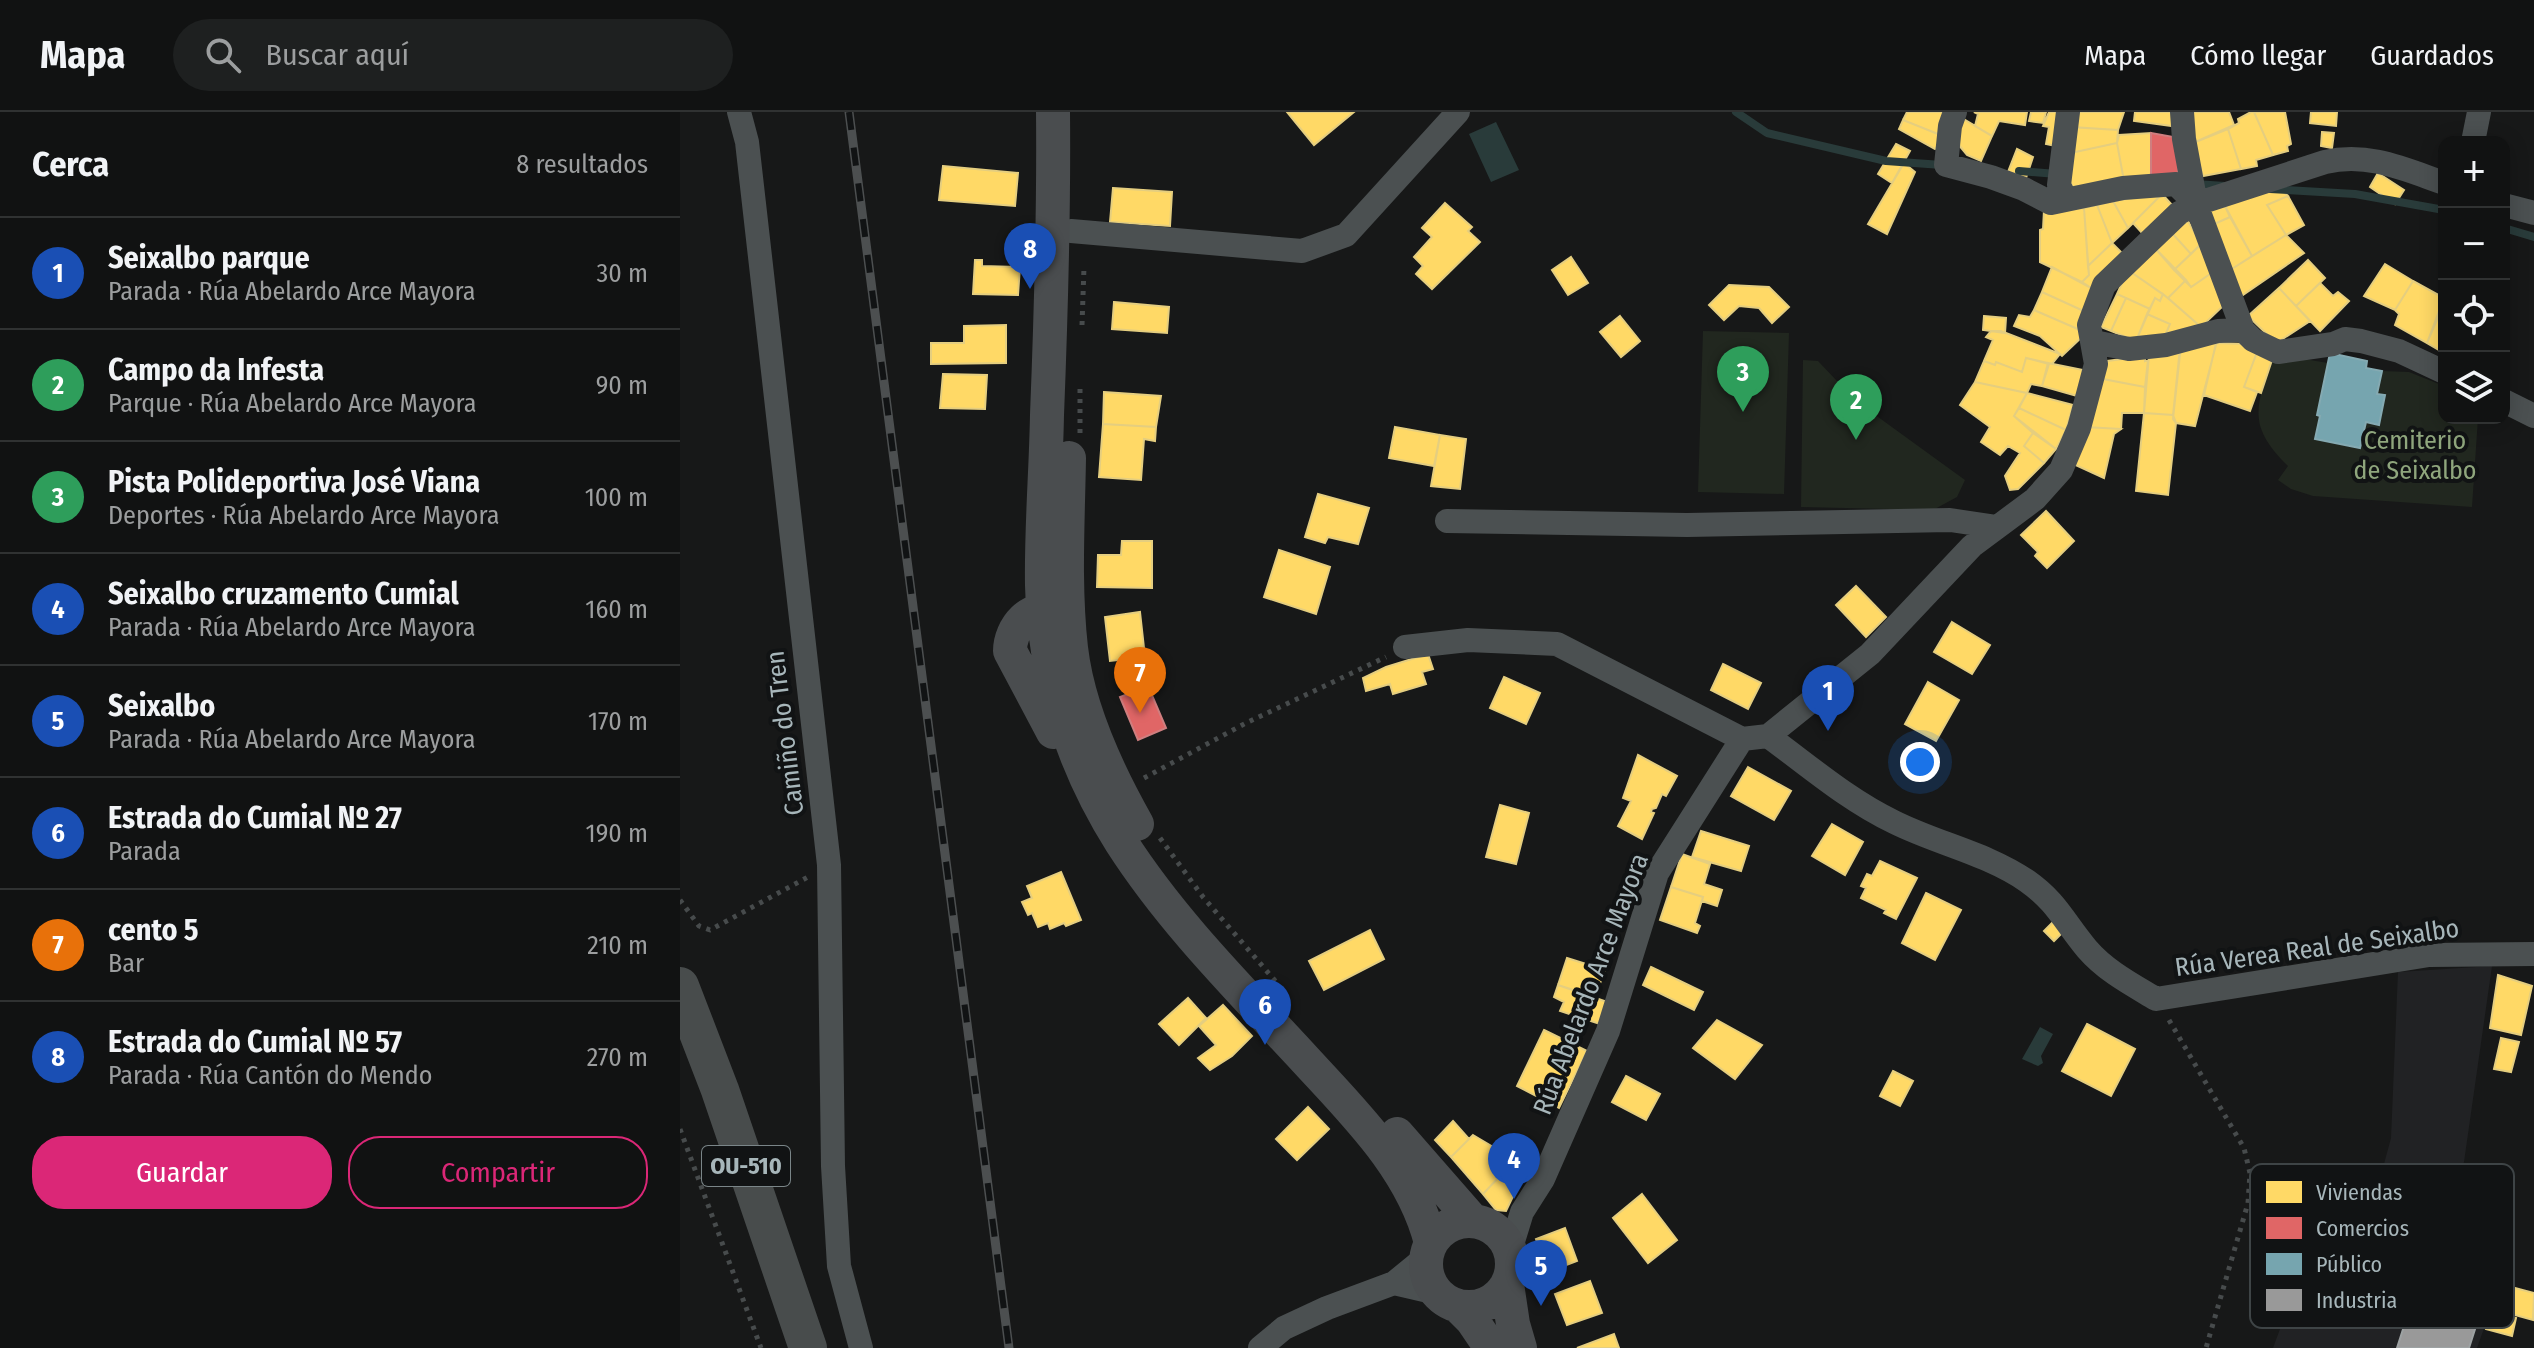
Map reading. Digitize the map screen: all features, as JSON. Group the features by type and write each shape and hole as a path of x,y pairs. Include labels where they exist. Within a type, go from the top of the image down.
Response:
{"main road":[{"name":"OU-510","path":"680,986 720,1090 808,1348"}],"street":[{"name":"Camiño do Tren","path":"739,112 747,142 829,865 836,1223 839,1266 861,1348"},
{"path":"1050,611 1042,585 1054,199 1053,112"},
{"path":"1074,112 1068,599 1072,651 1086,712 1119,791 1208,920 1501,1240 1513,1324 1520,1348"},
{"path":"1071,231 1302,251 1346,235 1458,112"},
{"path":"1955,112 1950,126 1946,165 2024,189 2051,203 2123,188 2176,184 2196,204"},
{"path":"2065,198 2059,185 2068,112"},
{"path":"2182,112 2196,204 2243,330 2253,340 2278,352 2333,344 2345,339 2399,351 2438,369"},
{"path":"2474,136 2479,112"},
{"path":"1405,647 1468,640 1557,644 1742,739 1768,736 1870,654 1972,546 2035,499 2061,470 2079,428 2096,364 2089,325 2104,285 2179,213 2196,204 2341,158 2371,159 2438,181"},
{"path":"2510,207 2534,213"},
{"path":"2094,342 2129,349 2166,345 2218,331 2243,330"},
{"path":"2510,404 2534,416"},
{"path":"1069,500 1055,540 1044,666 1078,763 1119,839 1160,897 1391,1159 1414,1195 1429,1250 1426,1269 1430,1282 1472,1320 1491,1348"},
{"path":"1447,521 1687,525 1950,520 1997,527"},
{"path":"1044,666 1107,792 1152,838"},
{"path":"1768,736 1866,808 1896,823 1982,855 2030,883 2053,901 2087,949 2105,968 2156,999"},
{"name":"Rúa Abelardo Arce Mayora","path":"1501,1240 1543,1179 1608,1031 1657,873 1742,739"},
{"name":"Rúa Verea Real de Seixalbo","path":"2156,999 2429,955 2534,954"},
{"path":"1260,1348 1284,1328 1394,1283 1449,1226 1501,1240"},
{"path":"1394,1283 1470,1307 1484,1305 1496,1298 1501,1240"}],"path":[{"path":"1082,332 1083,300"},
{"path":"1079,441 1080,380"},
{"path":"1119,791 1246,723 1405,647"},
{"path":"1152,838 1277,983"},
{"path":"680,900 699,926 710,930 829,865"},
{"path":"2156,999 2244,1148 2250,1173 2248,1203 2206,1348"},
{"path":"680,1129 761,1348"}],"shaded area":[{"path":"1496,122 1519,170 1491,182 1469,134"},
{"path":"2492,966 2463,1164 2384,1164 2391,1138 2398,972"},
{"path":"2040,1027 2053,1034 2041,1056 2043,1063 2038,1066 2022,1059"},
{"path":"2280,1328 2484,1328 2477,1348 2273,1348"}],"green space":[{"path":"1703,331 1789,333 1784,494 1698,492"},
{"name":"Cemiterio de Seixalbo","path":"2274,354 2328,363 2317,414 2320,416 2316,439 2359,448 2366,422 2379,424 2385,396 2377,394 2382,371 2409,372 2438,384 2438,424 2478,424 2472,507 2313,496 2291,489 2278,480 2288,466 2274,451 2260,426 2258,413"},
{"path":"1803,360 1818,361 1856,401 1965,480 1957,497 1933,510 1801,507"}],"building: Viviendas":[{"path":"1287,112 1354,112 1314,145"},
{"path":"1907,112 1949,112 1940,135 1903,120"},
{"path":"1974,112 2027,112 2025,125 1999,121 1992,136 1975,126 1978,114"},
{"path":"2031,112 2046,112 2043,123 2029,121"},
{"path":"2049,112 2063,112 2056,146 2046,144 2049,127 2043,126"},
{"path":"2074,112 2124,112 2118,130 2072,127"},
{"path":"2135,112 2172,112 2172,126 2134,121"},
{"path":"2190,112 2229,112 2234,125 2193,143"},
{"path":"2254,112 2273,155 2256,160 2257,166 2241,169 2228,129"},
{"path":"2254,112 2285,112 2291,144 2287,146 2288,151 2273,155"},
{"path":"2311,112 2337,112 2336,126 2310,123"},
{"path":"1962,118 1992,136 1981,161 1967,155 1953,138"},
{"path":"1903,120 1941,135 1939,145 1935,149 1899,129"},
{"path":"2069,127 2118,130 2117,143 2066,154"},
{"path":"2228,129 2241,169 2203,176 2193,143"},
{"path":"2322,132 2334,133 2332,148 2321,146"},
{"path":"2151,133 2151,179 2124,181 2117,143 2119,135"},
{"path":"2117,143 2124,181 2073,187 2066,154"},
{"path":"1896,144 1910,151 1892,183 1878,174"},
{"path":"2017,149 2033,157 2026,178 2008,172"},
{"path":"1904,163 1915,172 1887,234 1868,224"},
{"path":"943,166 1018,173 1015,206 939,200"},
{"path":"2378,173 2404,190 2395,204 2370,187"},
{"path":"2279,187 2288,196 2267,205 2286,235 2252,256 2225,206"},
{"path":"1113,188 1172,192 1170,226 1110,222"},
{"path":"2162,194 2128,228 2113,201"},
{"path":"2162,194 2172,205 2143,234 2133,223"},
{"path":"2288,196 2304,225 2286,235 2267,205"},
{"path":"2113,201 2128,228 2112,243 2097,205"},
{"path":"1445,203 1472,227 1468,231 1480,242 1432,289 1416,274 1423,266 1414,257 1432,237 1422,228"},
{"path":"2097,205 2112,243 2088,266 2084,208"},
{"path":"2225,206 2230,217 2212,225 2208,211"},
{"path":"2084,208 2089,275 2082,282 2040,262 2040,230 2043,229 2044,210"},
{"path":"2230,217 2252,256 2227,272 2212,225"},
{"path":"2188,221 2201,244 2191,254 2171,232"},
{"path":"2171,232 2191,254 2174,270 2154,247"},
{"path":"2286,235 2304,253 2240,297 2227,272"},
{"path":"2112,243 2124,255 2093,289 2082,282 2089,275 2088,266"},
{"path":"2201,244 2213,272 2191,287 2174,270"},
{"path":"2154,247 2186,280 2168,298 2128,270"},
{"path":"1571,257 1588,283 1568,295 1552,270"},
{"path":"975,260 982,260 982,266 1020,267 1018,295 973,294"},
{"path":"2308,260 2325,278 2296,306 2279,288"},
{"path":"2385,264 2413,281 2395,310 2364,296"},
{"path":"2052,267 2093,289 2088,313 2042,292"},
{"path":"2128,270 2163,294 2160,301 2155,298 2150,309 2117,294"},
{"path":"2213,272 2224,305 2201,327 2168,298 2186,280 2191,287"},
{"path":"2413,281 2438,295 2438,314 2427,343 2395,325 2399,314 2395,310"},
{"path":"2320,283 2333,296 2338,292 2349,301 2320,331 2296,306"},
{"path":"1729,285 1769,287 1789,307 1772,323 1759,308 1739,306 1724,320 1709,305"},
{"path":"2279,288 2310,321 2281,340 2273,340 2248,316"},
{"path":"2042,292 2088,313 2080,330 2034,310"},
{"path":"2117,294 2126,298 2111,331 2101,327"},
{"path":"2163,294 2201,327 2164,338 2170,324 2147,314 2155,298 2160,301"},
{"path":"2126,298 2150,309 2136,341 2111,331"},
{"path":"1114,302 1169,307 1167,333 1112,329"},
{"path":"2034,310 2085,334 2062,356 2040,336 2014,326 2019,315 2030,317"},
{"path":"2147,314 2170,324 2164,338 2136,341"},
{"path":"1620,316 1640,341 1621,357 1600,332"},
{"path":"1984,316 2006,318 2005,333 1983,330"},
{"path":"2438,317 2438,349 2427,343"},
{"path":"1006,325 1006,363 931,364 931,343 964,343 964,326"},
{"path":"1991,331 2001,331 2060,354 2052,364 2026,358 2022,372 1996,362 1995,365 1984,361 1993,340 1986,337"},
{"path":"2218,337 2195,426 2176,423 2173,419 2181,345"},
{"path":"2216,343 2246,344 2257,352 2244,387 2257,392 2250,411 2204,395"},
{"path":"2180,348 2173,415 2144,413 2149,355"},
{"path":"2257,352 2274,354 2261,393 2244,387"},
{"path":"2145,356 2145,361 2148,360 2145,387 2097,378 2100,362"},
{"path":"2026,358 2049,364 2042,386 2031,384 2027,393 1975,382 1984,361 2022,372"},
{"path":"2048,363 2083,370 2077,396 2042,386"},
{"path":"943,374 987,375 985,409 940,408"},
{"path":"2098,378 2145,387 2144,413 2122,413 2121,429 2085,427"},
{"path":"1975,382 2027,393 2014,416 2033,433 2024,446 2044,463 2018,489 2010,490 2005,476 2020,453 2008,446 2000,455 1981,442 1990,427 1960,405"},
{"path":"1104,392 1161,396 1156,427 1103,424"},
{"path":"2027,393 2073,405 2066,430 2019,408"},
{"path":"2019,408 2066,430 2056,449 2014,416"},
{"path":"2144,413 2173,415 2176,423 2168,495 2136,491"},
{"path":"1103,424 1156,427 1155,441 1144,439 1141,480 1099,477"},
{"path":"1395,427 1440,435 1434,466 1389,458"},
{"path":"2085,427 2121,429 2114,434 2104,478 2069,462"},
{"path":"2033,433 2056,449 2044,463 2024,446"},
{"path":"1440,435 1466,439 1460,489 1431,486"},
{"path":"1318,494 1369,508 1358,544 1328,537 1325,543 1305,537"},
{"path":"2046,511 2074,541 2047,568 2035,556 2038,552 2021,535"},
{"path":"1122,541 1152,541 1152,588 1097,587 1098,555 1121,555"},
{"path":"1279,550 1330,567 1316,614 1264,597"},
{"path":"1856,586 1886,617 1866,637 1836,605"},
{"path":"1140,612 1145,657 1110,661 1105,617"},
{"path":"1952,622 1990,645 1972,674 1934,652"},
{"path":"1428,654 1433,669 1422,672 1426,684 1393,694 1390,684 1366,691 1363,678"},
{"path":"1723,664 1761,683 1748,709 1711,690"},
{"path":"1504,677 1540,693 1526,724 1490,708"},
{"path":"1928,682 1959,700 1936,741 1905,724"},
{"path":"1638,755 1677,776 1666,796 1662,794 1656,808 1652,809 1654,813 1642,839 1618,826 1631,801 1623,798"},
{"path":"1748,767 1791,791 1774,820 1731,796"},
{"path":"1500,805 1529,813 1516,864 1486,857"},
{"path":"1832,824 1863,842 1845,875 1812,856"},
{"path":"1701,831 1749,846 1741,871 1692,857"},
{"path":"1682,854 1710,864 1704,884 1722,890 1717,906 1702,901 1703,897 1671,887"},
{"path":"1880,861 1917,878 1896,919 1884,913 1886,910 1861,898 1866,888 1861,886 1867,874 1872,876"},
{"path":"1061,872 1081,920 1050,929 1048,923 1038,927 1032,913 1028,915 1022,902 1032,898 1027,886"},
{"path":"1671,887 1703,897 1695,923 1700,926 1697,933 1660,920"},
{"path":"1926,893 1961,910 1935,960 1902,943"},
{"path":"2055,920 2065,930 2054,941 2044,931"},
{"path":"1370,930 1384,959 1324,990 1309,961"},
{"path":"1567,958 1605,970 1595,997 1558,985"},
{"path":"1651,967 1703,992 1694,1010 1643,985"},
{"path":"2498,975 2532,986 2521,1035 2490,1028"},
{"path":"1558,985 1607,1002 1600,1024 1560,1011 1564,1002 1554,997"},
{"path":"1188,998 1206,1018 1179,1045 1159,1024"},
{"path":"1223,1005 1252,1036 1232,1056 1210,1070 1198,1058 1216,1045 1199,1026"},
{"path":"1717,1020 1762,1045 1735,1079 1693,1048"},
{"path":"2087,1024 2135,1049 2111,1096 2062,1071"},
{"path":"1544,1030 1587,1051 1559,1108 1517,1086"},
{"path":"2501,1038 2519,1042 2511,1072 2494,1069"},
{"path":"1893,1071 1913,1081 1900,1106 1880,1096"},
{"path":"1626,1076 1660,1094 1646,1120 1612,1102"},
{"path":"1308,1107 1329,1129 1297,1160 1276,1139"},
{"path":"1453,1121 1469,1139 1451,1157 1435,1140"},
{"path":"1473,1135 1515,1160 1483,1194 1451,1157"},
{"path":"1515,1160 1527,1167 1506,1211 1496,1210 1483,1194"},
{"path":"1642,1194 1677,1240 1648,1263 1613,1218"},
{"path":"1565,1228 1577,1261 1548,1272 1536,1239"},
{"path":"1590,1281 1602,1313 1567,1325 1555,1294"},
{"path":"2515,1288 2534,1293 2533,1320 2514,1315"},
{"path":"2486,1328 2514,1328 2512,1336"},
{"path":"1614,1334 1619,1348 1577,1348"}],"building: Comercios":[{"path":"2151,133 2179,138 2178,175 2151,179"},
{"path":"1148,686 1166,728 1138,740 1120,697"}],"building: Público":[{"path":"2330,353 2367,361 2366,368 2382,371 2377,394 2385,395 2379,425 2366,422 2360,448 2315,439"}],"building: Industria":[{"path":"2403,1328 2475,1328 2469,1348 2397,1348"}],"waterway":[{"path":"1736,112 1767,133 1886,161 1942,165"},
{"path":"2019,171 2057,174"},
{"path":"2195,184 2225,186"},
{"path":"2270,189 2355,194 2438,209"},
{"path":"2510,230 2534,237"}],"railway":[{"path":"849,112 1009,1348"}],"place":[{"name":"Estrada do Cumial Nº 57","path":"1030,289"},
{"name":"Pista Polideportiva José Viana","path":"1743,412"},
{"name":"Campo da Infesta","path":"1856,440"},
{"name":"cento 5","path":"1140,713"},
{"name":"Seixalbo parque","path":"1828,731"},
{"name":"Estrada do Cumial Nº 27","path":"1265,1045"},
{"name":"Seixalbo cruzamento Cumial","path":"1514,1199"},
{"name":"Seixalbo","path":"1541,1306"}]}
